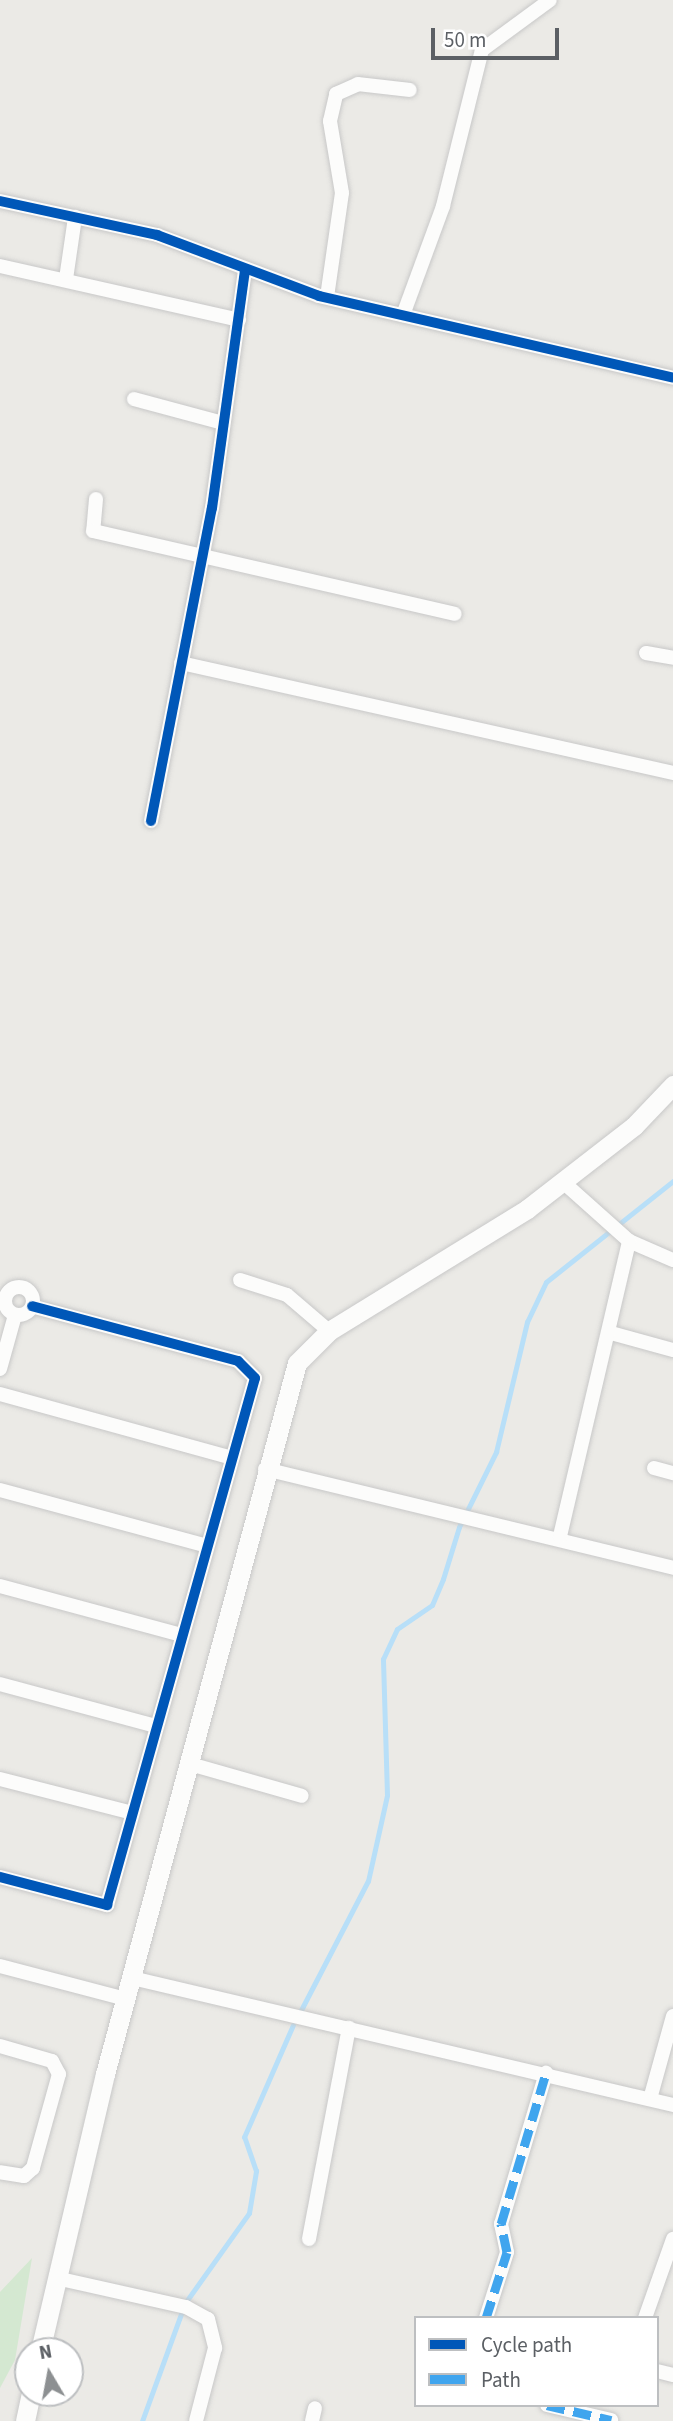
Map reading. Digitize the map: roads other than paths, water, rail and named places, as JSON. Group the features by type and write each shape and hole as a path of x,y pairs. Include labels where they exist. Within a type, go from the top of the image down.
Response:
{"main road":[{"path":"43,2337 126,1999 190,1764 265,1469 297,1363 329,1331 390,1298 563,1182 634,1126 673,1085"}],"street":[{"path":"403,315 443,206 482,50 550,0"},
{"path":"327,297 342,193 330,121 335,94 358,84 410,90"},
{"path":"0,201 158,235 245,270 327,297 673,377"},
{"path":"66,279 75,216"},
{"path":"0,266 239,320"},
{"path":"151,821 203,555 245,270"},
{"path":"134,399 223,423"},
{"path":"96,499 93,531 455,614"},
{"path":"646,653 673,658"},
{"path":"181,663 673,773"},
{"path":"563,1182 602,1214 629,1241 673,1260"},
{"path":"560,1536 611,1333 629,1241"},
{"path":"240,1280 287,1295 329,1331"},
{"path":"15,1315 3,1297 23,1288 32,1306"},
{"path":"0,1369 15,1315 32,1306 245,1365 254,1386 107,1905 0,1877"},
{"path":"611,1333 673,1350"},
{"path":"0,1394 232,1458"},
{"path":"654,1468 673,1473"},
{"path":"265,1469 560,1536 673,1568"},
{"path":"0,1490 207,1546"},
{"path":"0,1586 182,1634"},
{"path":"0,1684 156,1726"},
{"path":"190,1764 302,1796"},
{"path":"0,1779 132,1812"},
{"path":"0,1966 126,1999"},
{"path":"132,1978 546,2073 673,2105"},
{"path":"650,2099 673,2016"},
{"path":"309,2239 349,2028"},
{"path":"0,2046 52,2061 59,2074 31,2171 0,2172"},
{"path":"487,2316 507,2252 501,2224 546,2073"},
{"path":"646,2316 673,2239"},
{"path":"56,2278 186,2307 208,2319 215,2337 196,2421"},
{"path":"555,2407 611,2421"}],"waterway":[{"path":"301,2010 368,1881 387,1795 383,1659 397,1629 432,1605 459,1527 496,1452 527,1322 546,1282 673,1181"},
{"path":"142,2421 185,2303 249,2213 256,2171 244,2137 293,2025"}]}
